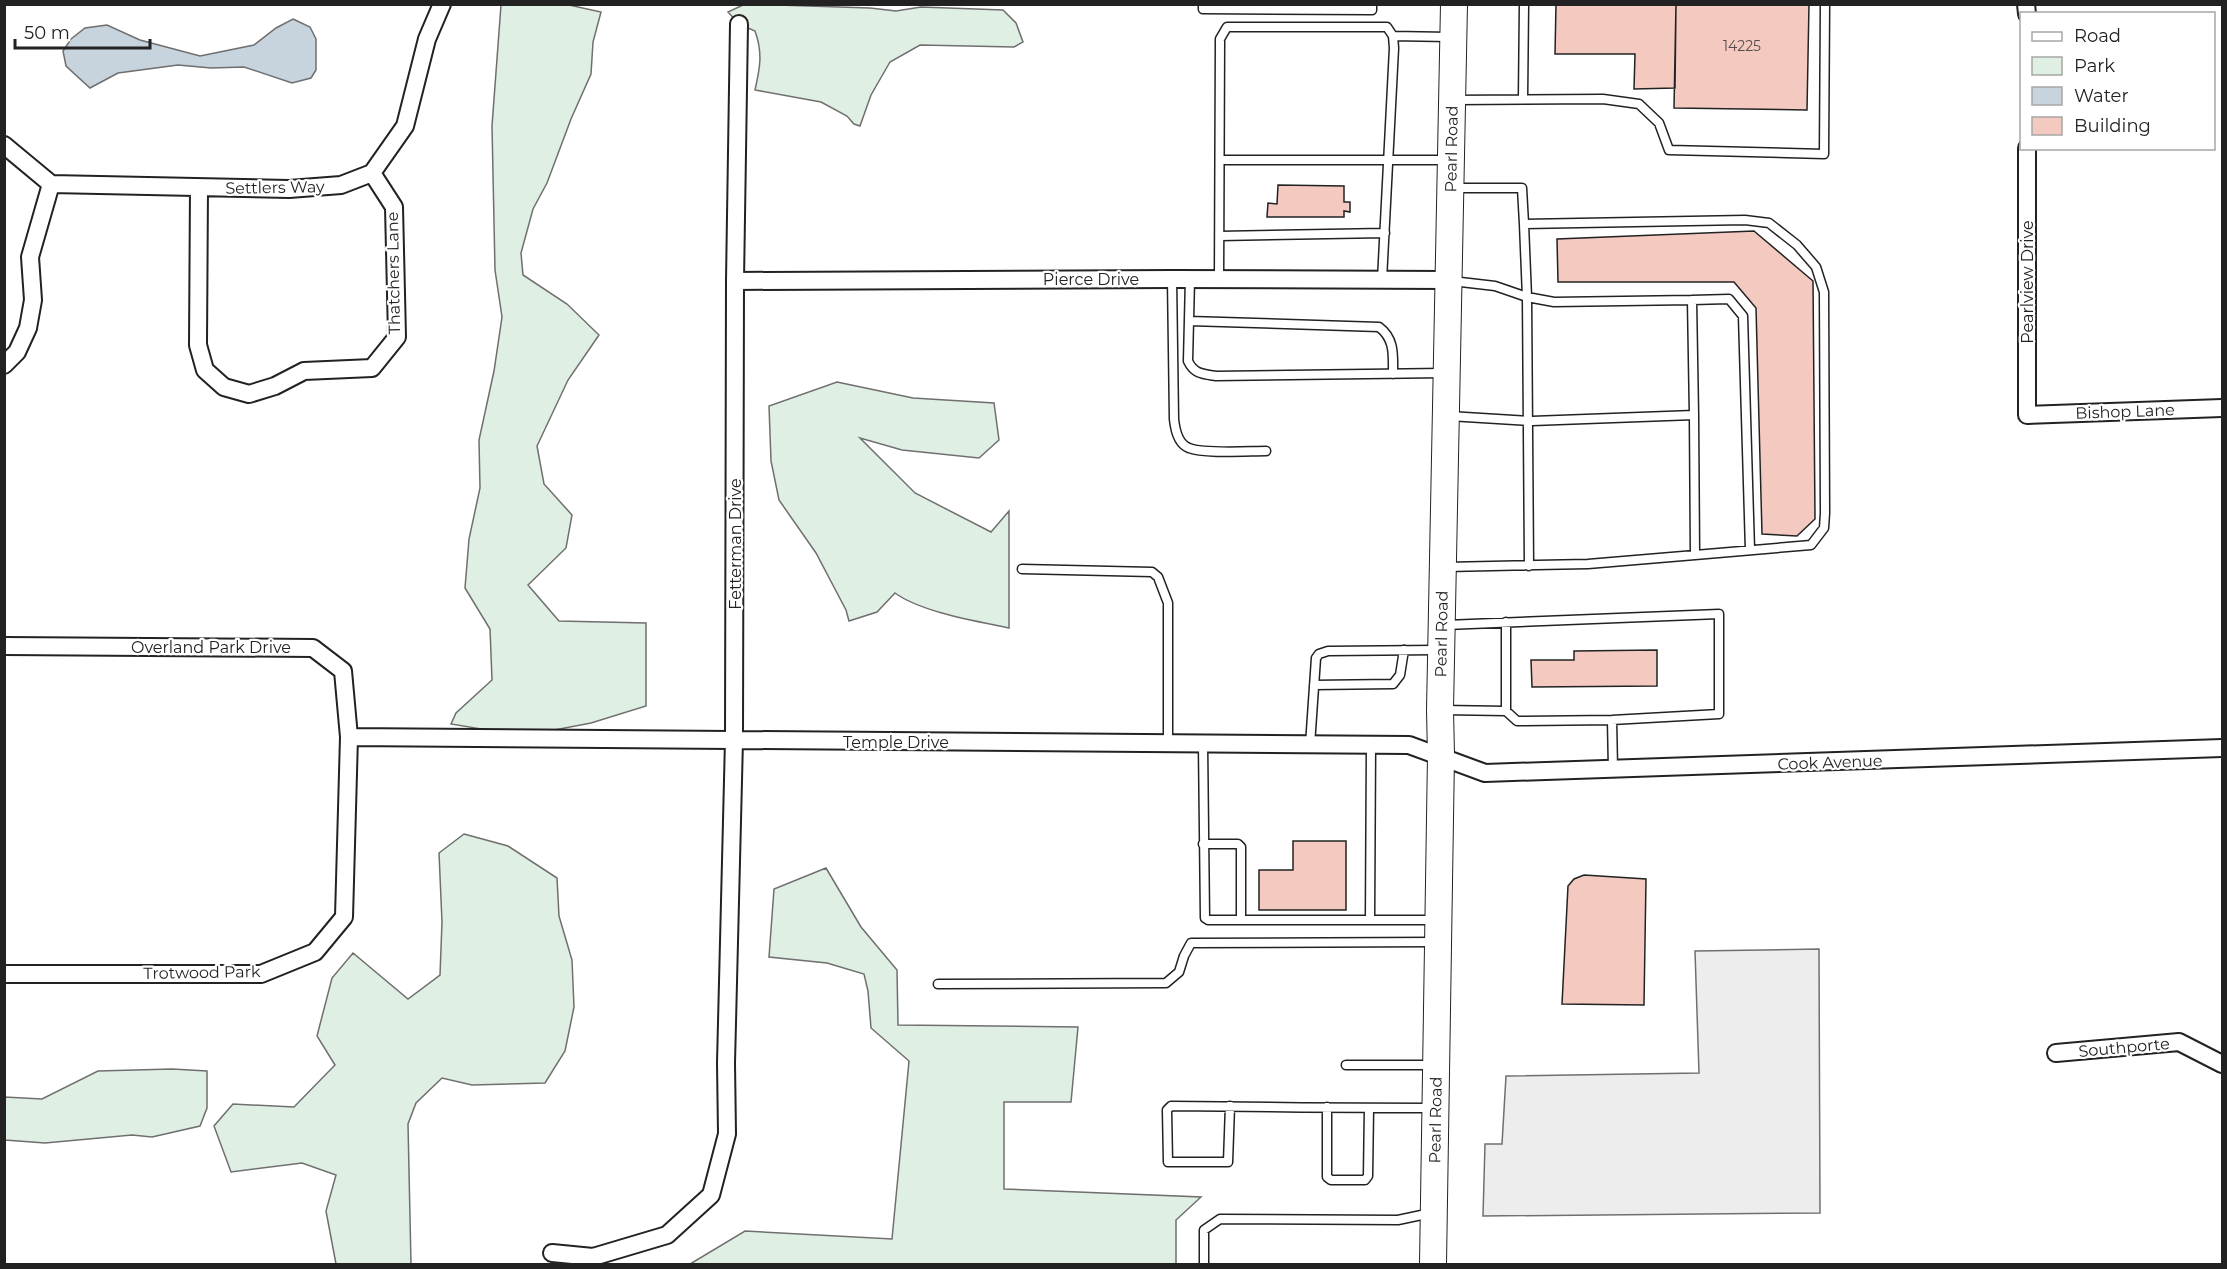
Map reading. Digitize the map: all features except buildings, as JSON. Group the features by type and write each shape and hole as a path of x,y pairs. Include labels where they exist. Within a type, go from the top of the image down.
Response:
{"main road":[{"name":"Pearl Road","path":"1433,1264 1442,567 1454,4"}],"street":[{"path":"372,173 405,126 427,39 442,4"},
{"name":"Fetterman Drive","path":"552,1253 593,1257 667,1235 711,1195 727,1134 726,1063 734,740 735,281 740,24"},
{"path":"4,145 51,184 30,257 33,300 28,328 17,352 4,365"},
{"name":"Pearlview Drive","path":"2027,150 2027,415"},
{"name":"Settlers Way","path":"51,184 289,189 341,185 372,173"},
{"name":"Thatchers Lane","path":"199,188 198,345 205,370 224,387 249,394 275,386 304,371 372,368 397,337 394,207 372,173"},
{"name":"Pierce Drive","path":"735,281 1448,280"},
{"name":"Bishop Lane","path":"2027,415 2223,408"},
{"name":"Overland Park Drive","path":"4,646 313,648 343,671 350,737"},
{"name":"Temple Drive","path":"350,737 1409,745 1441,755"},
{"name":"Trotwood Park","path":"4,974 261,974 315,952 344,917 350,737"},
{"name":"Cook Avenue","path":"1441,755 1485,773 2223,748"},
{"name":"Southporte","path":"2056,1053 2179,1042 2223,1064"}],"lane":[{"path":"1203,4 1203,9 1314,10 1372,10 1372,4"},
{"path":"1523,98 1524,4"},
{"path":"1452,100 1603,99 1639,104 1659,123 1669,150 1824,154 1825,4"},
{"path":"1220,279 1220,39 1227,27 1387,27 1393,36 1382,280"},
{"path":"1393,36 1453,37"},
{"path":"1220,160 1450,160"},
{"path":"1450,188 1522,188 1527,297 1529,566"},
{"path":"1442,567 1588,564 1811,545 1824,528 1824,292 1816,267 1797,245 1769,223 1745,220 1524,224"},
{"path":"1220,236 1385,233"},
{"path":"1172,279 1174,419 1181,442 1187,448 1200,450 1266,451"},
{"path":"1190,279 1188,361 1191,368 1199,374 1216,376 1446,373"},
{"path":"1448,280 1495,286 1527,297 1554,302 1728,299 1743,316 1750,550"},
{"path":"1692,300 1695,555"},
{"path":"1189,321 1379,327 1393,344 1392,374"},
{"path":"1445,416 1527,420 1694,415"},
{"path":"1022,569 1152,572 1158,577 1168,603 1168,744"},
{"path":"1310,745 1316,658 1319,654 1328,651 1404,650 1441,637 1506,622 1719,614 1719,714 1612,720 1517,721 1506,711 1440,710"},
{"path":"1506,622 1506,711"},
{"path":"1314,685 1393,684 1400,675 1404,650"},
{"path":"1612,720 1613,768"},
{"path":"1203,744 1205,918 1209,920 1370,920 1437,931"},
{"path":"1370,920 1371,745"},
{"path":"1203,844 1238,844 1241,847 1241,920"},
{"path":"938,984 1166,983 1179,972 1191,943 1437,931"},
{"path":"1346,1065 1436,1065"},
{"path":"1230,1107 1228,1162 1168,1162 1168,1108 1230,1107 1327,1107 1435,1108"},
{"path":"1327,1107 1327,1177 1330,1180 1365,1180 1368,1176 1369,1108"},
{"path":"1204,1264 1204,1230 1220,1220 1398,1220 1434,1212"}],"green space":[{"path":"745,4 896,11 921,7 1003,10 1016,23 1023,42 1014,47 920,45 890,62 871,95 860,126 821,102 755,90 760,60 755,31 739,24 728,12"},
{"path":"501,5 569,5 601,12 593,42 591,74 547,183 533,209 521,253 523,275 567,304 599,335 568,380 537,446 544,484 572,515 566,548 528,585 559,621 646,623 646,706 591,723 523,736 451,724 456,713 492,680 490,629 465,588 469,539 480,488 479,440 494,371 502,317 495,270 492,126"},
{"path":"837,382 913,398 994,403 999,440 979,458 902,450 860,438 915,493 991,532 1009,511 1009,628 934,611 895,593 877,612 849,621 846,610 816,553 779,500 771,461 769,406"},
{"path":"464,834 508,846 557,878 559,916 572,960 574,1007 565,1051 545,1083 472,1085 442,1078 416,1103 408,1124 411,1264 336,1264 326,1211 336,1175 302,1163 231,1172 214,1126 233,1104 294,1107 335,1065 317,1036 332,978 353,953 408,999 440,975 442,922 439,853"},
{"path":"826,868 861,927 897,970 898,1025 1078,1027 1071,1102 1004,1102 1004,1189 1201,1197 1176,1220 1176,1264 690,1264 745,1231 892,1239 909,1061 871,1028 864,974 827,963 769,957 774,889"},
{"path":"172,1069 207,1071 207,1108 200,1126 152,1137 132,1135 45,1143 5,1140 5,1097 42,1099 98,1071"}],"shaded area":[{"path":"1819,949 1820,1213 1483,1216 1485,1144 1502,1144 1506,1076 1699,1073 1695,951"}],"water":[{"path":"293,19 310,27 316,39 316,70 311,78 292,83 244,67 211,68 178,65 118,73 90,88 66,66 63,51 71,39 85,28 107,25 140,40 200,56 254,45 276,28"}]}
